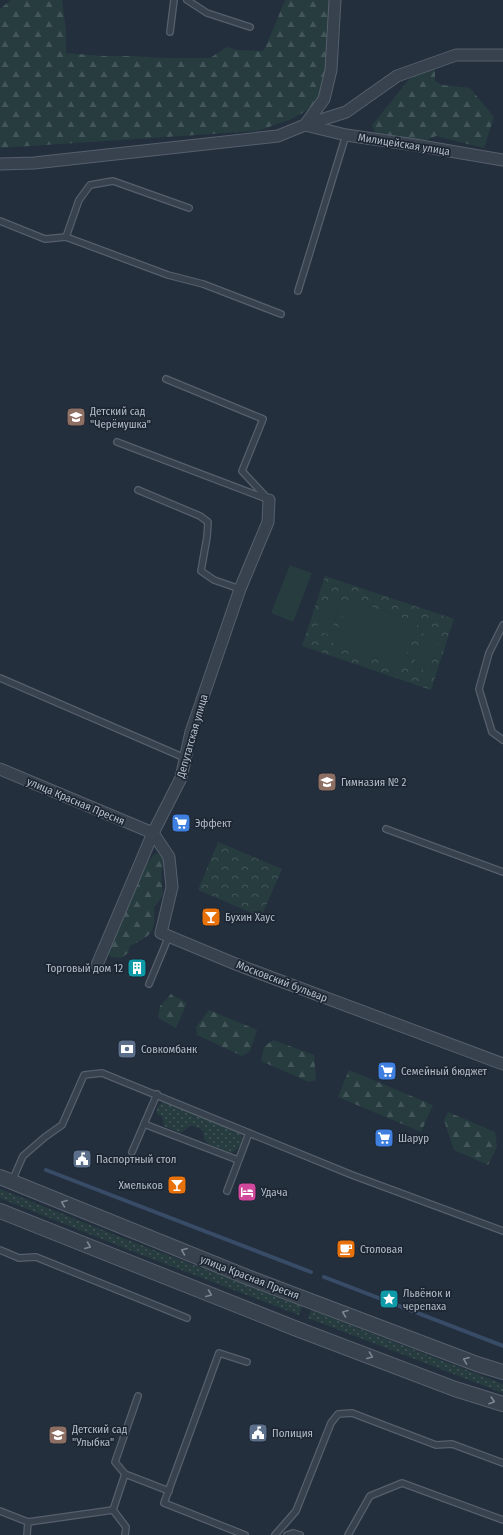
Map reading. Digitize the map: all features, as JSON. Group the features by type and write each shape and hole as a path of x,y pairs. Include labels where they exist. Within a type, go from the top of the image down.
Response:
{"street":[{"path":"305,125 324,98 331,70 336,0"},
{"path":"0,164 34,163 278,136 305,125 346,112 397,76 456,55 503,55"},
{"name":"Милицейская улица","path":"305,125 346,135 503,160"},
{"name":"Депутатская улица","path":"97,965 153,833 181,778 191,732 240,589 268,522 269,500"},
{"name":"улица Красная Пресня","path":"0,769 153,833"},
{"path":"153,833 169,857 172,887 161,933 169,936"},
{"name":"Московский бульвар","path":"169,936 238,965 503,1064"},
{"name":"улица Красная Пресня","path":"6,1179 247,1276 476,1364 503,1372"},
{"path":"0,1211 455,1389 503,1404"}],"lane":[{"path":"170,32 174,0"},
{"path":"187,0 207,13 250,26"},
{"path":"298,292 346,135"},
{"path":"66,237 79,200 90,186 113,181 188,208"},
{"path":"0,221 45,239 66,237 168,275 203,284 281,314"},
{"path":"166,380 263,419 242,471 269,500"},
{"path":"117,442 269,500"},
{"path":"138,490 200,516 208,522 202,571 214,580 240,589"},
{"path":"503,627 489,653 479,690 492,732 503,740"},
{"path":"0,678 185,758"},
{"path":"386,829 503,872"},
{"path":"149,984 169,936"},
{"path":"6,1179 23,1156 62,1125 84,1075 102,1072 352,1175 503,1231"},
{"path":"132,1152 157,1094"},
{"path":"144,1124 238,1160"},
{"path":"227,1191 248,1133"},
{"path":"0,1250 19,1258 36,1257 187,1318"},
{"path":"245,1535 164,1503 219,1353 247,1362"},
{"path":"138,1396 115,1462 125,1474 168,1491"},
{"path":"275,1535 296,1511 331,1423 338,1414 352,1413 436,1445 452,1444 503,1463"},
{"path":"113,1510 125,1474"},
{"path":"348,1535 370,1496 402,1483 503,1520"},
{"path":"0,1511 28,1522 113,1510"},
{"path":"113,1510 126,1527 125,1535"},
{"path":"26,1535 28,1522"},
{"path":"287,1535 293,1533 300,1535"}],"green space":[{"path":"11,0 62,0 66,32 66,53 102,56 210,58 227,47 238,50 263,51 285,0 330,0 327,63 321,93 308,110 289,120 257,131 0,148 0,9"},
{"path":"435,68 435,81 442,85 470,88 494,117 484,148 436,136 415,145 376,135 372,125 411,77"},
{"path":"290,565 312,573 293,622 271,613"},
{"path":"325,576 454,619 431,690 302,646"},
{"path":"349,599 418,623 402,668 333,643"},
{"path":"326,602 340,607 330,635 316,630"},
{"path":"424,632 440,637 429,672 413,666"},
{"path":"218,842 282,869 261,917 198,890"},
{"path":"156,853 164,857 161,874 163,895 154,908 153,928 148,936 130,946 128,953 121,958 111,957 107,952 143,866"},
{"path":"171,994 187,1003 176,1028 158,1018 160,1006"},
{"path":"209,1010 257,1030 250,1051 242,1056 197,1035 196,1027"},
{"path":"273,1040 314,1055 316,1080 309,1082 261,1061 264,1047"},
{"path":"349,1070 433,1105 421,1132 338,1097"},
{"path":"163,1102 168,1102 241,1132 242,1139 240,1145 231,1153 209,1144 204,1139 203,1130 191,1125 181,1133 164,1126 162,1116 157,1114 158,1107"},
{"path":"448,1112 495,1132 497,1147 488,1165 454,1150 444,1120"},
{"path":"0,1189 133,1242 302,1306 299,1315 129,1250 0,1198"},
{"path":"311,1310 503,1384 503,1393 308,1318"}],"waterway":[{"path":"46,1170 311,1272"},
{"path":"324,1277 503,1346"}],"place":[{"name":"Детский сад \"Черёмушка\"","path":"76,417"},
{"name":"Гимназия № 2","path":"327,782"},
{"name":"Эффект","path":"181,823"},
{"name":"Бухин Хаус","path":"211,917"},
{"name":"Торговый дом 12","path":"137,968"},
{"name":"Совкомбанк","path":"127,1049"},
{"name":"Семейный бюджет","path":"387,1071"},
{"name":"Шарур","path":"384,1138"},
{"name":"Паспортный стол","path":"82,1159"},
{"name":"Хмельков","path":"177,1185"},
{"name":"Удача","path":"247,1192"},
{"name":"Столовая","path":"346,1249"},
{"name":"Львёнок и черепаха","path":"389,1299"},
{"name":"Полиция","path":"258,1433"},
{"name":"Детский сад \"Улыбка\"","path":"58,1435"}]}
